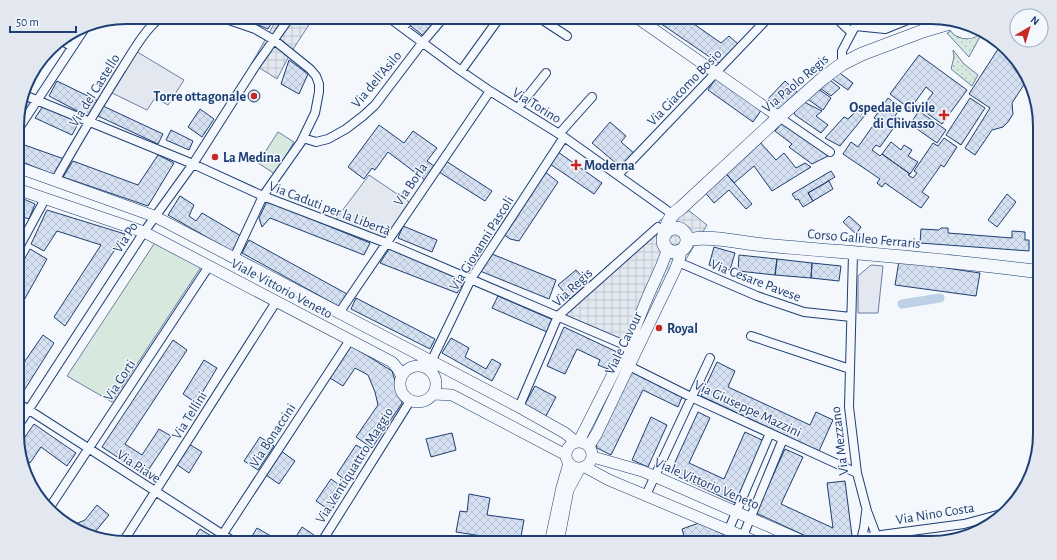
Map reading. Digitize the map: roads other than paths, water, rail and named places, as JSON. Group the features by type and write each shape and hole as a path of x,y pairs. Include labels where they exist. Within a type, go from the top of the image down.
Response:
{"main road":[{"path":"646,24 779,117"},
{"name":"Via Paolo Regis","path":"677,211 779,117 822,79 842,64 862,54 943,25"},
{"path":"956,27 958,30 963,32 970,32"},
{"name":"Viale Vittorio Veneto","path":"24,170 154,216 414,352 429,367"},
{"name":"Viale Vittorio Veneto","path":"24,192 144,232 392,362 402,376"},
{"path":"677,211 680,217 682,247 672,252 666,248 663,242 662,230 677,211"},
{"name":"Corso Galileo Ferraris","path":"662,230 677,229 682,247 691,239 697,238 853,254 988,265 1033,271"},
{"name":"Viale Cavour","path":"589,446 597,434 629,366 682,247"},
{"name":"Viale Cavour","path":"577,441 627,346 661,267 666,254 666,248"},
{"path":"429,367 435,375 437,384 434,394 426,401 421,403 410,401 402,393 400,382 402,376 408,369 421,366 443,367 519,407 577,441 586,443 592,449 593,457 588,465 582,468 568,490 559,536"},
{"path":"434,394 452,395 568,459 576,468 582,468 743,536"},
{"path":"552,536 568,459 568,447 577,441"},
{"name":"Viale Vittorio Veneto","path":"593,457 642,471 791,536"}],"street":[{"name":"Via del Castello","path":"55,181 89,122 134,50 153,24"},
{"path":"234,258 263,196 303,138 315,113 319,98 319,84 316,76 310,69 274,40 255,29 240,24"},
{"name":"Via Po","path":"24,417 154,216 193,164 256,65 285,24"},
{"name":"Via Torino","path":"398,24 490,91 561,135 618,175 677,211"},
{"path":"403,28 406,24"},
{"name":"Via dell'Asilo","path":"303,138 316,142 328,138 346,129 364,116 375,105 438,24"},
{"path":"461,71 495,24"},
{"path":"549,24 567,36"},
{"name":"Via Giacomo Bosio","path":"618,175 762,24"},
{"path":"846,24 853,29 884,29 897,24"},
{"path":"842,64 842,51 856,24"},
{"path":"24,121 80,36"},
{"path":"66,43 72,47"},
{"path":"518,108 546,73"},
{"name":"Via Borla","path":"339,313 490,91"},
{"name":"Via Caduti per la Libertà","path":"28,97 193,164 263,196 386,243 627,346"},
{"name":"Via Giovanni Pascoli","path":"429,367 471,279 561,135 592,97"},
{"path":"779,117 830,152"},
{"path":"24,238 45,199"},
{"name":"Via Regis","path":"519,407 558,316 662,230"},
{"name":"Via Cesare Pavese","path":"682,247 757,296 804,312 851,317"},
{"name":"Via Mezzano","path":"853,254 849,407 856,473 875,536"},
{"name":"Via Corti","path":"52,504 209,266"},
{"name":"Via Tellini","path":"127,536 276,302"},
{"path":"751,336 850,369"},
{"name":"Via Bonaccini","path":"222,535 350,340"},
{"path":"646,495 710,358"},
{"name":"Via Giuseppe Mazzini","path":"629,366 691,397 856,473"},
{"name":"Via Ventiquattro Maggio","path":"325,536 410,401"},
{"name":"Via Piave","path":"24,407 222,535"},
{"path":"729,529 770,433"},
{"path":"743,536 783,439"},
{"name":"Via Mezzano","path":"862,536 866,509"},
{"name":"Via Nino Costa","path":"880,536 964,524 990,517"}],"waterway":[{"path":"902,304 940,298"}],"place":[{"name":"Torre ottagonale","path":"254,96"},
{"name":"Ospedale Civile di Chivasso","path":"944,115"},
{"name":"La Medina","path":"215,157"},
{"name":"Moderna","path":"576,165"},
{"name":"Royal","path":"659,328"}]}
